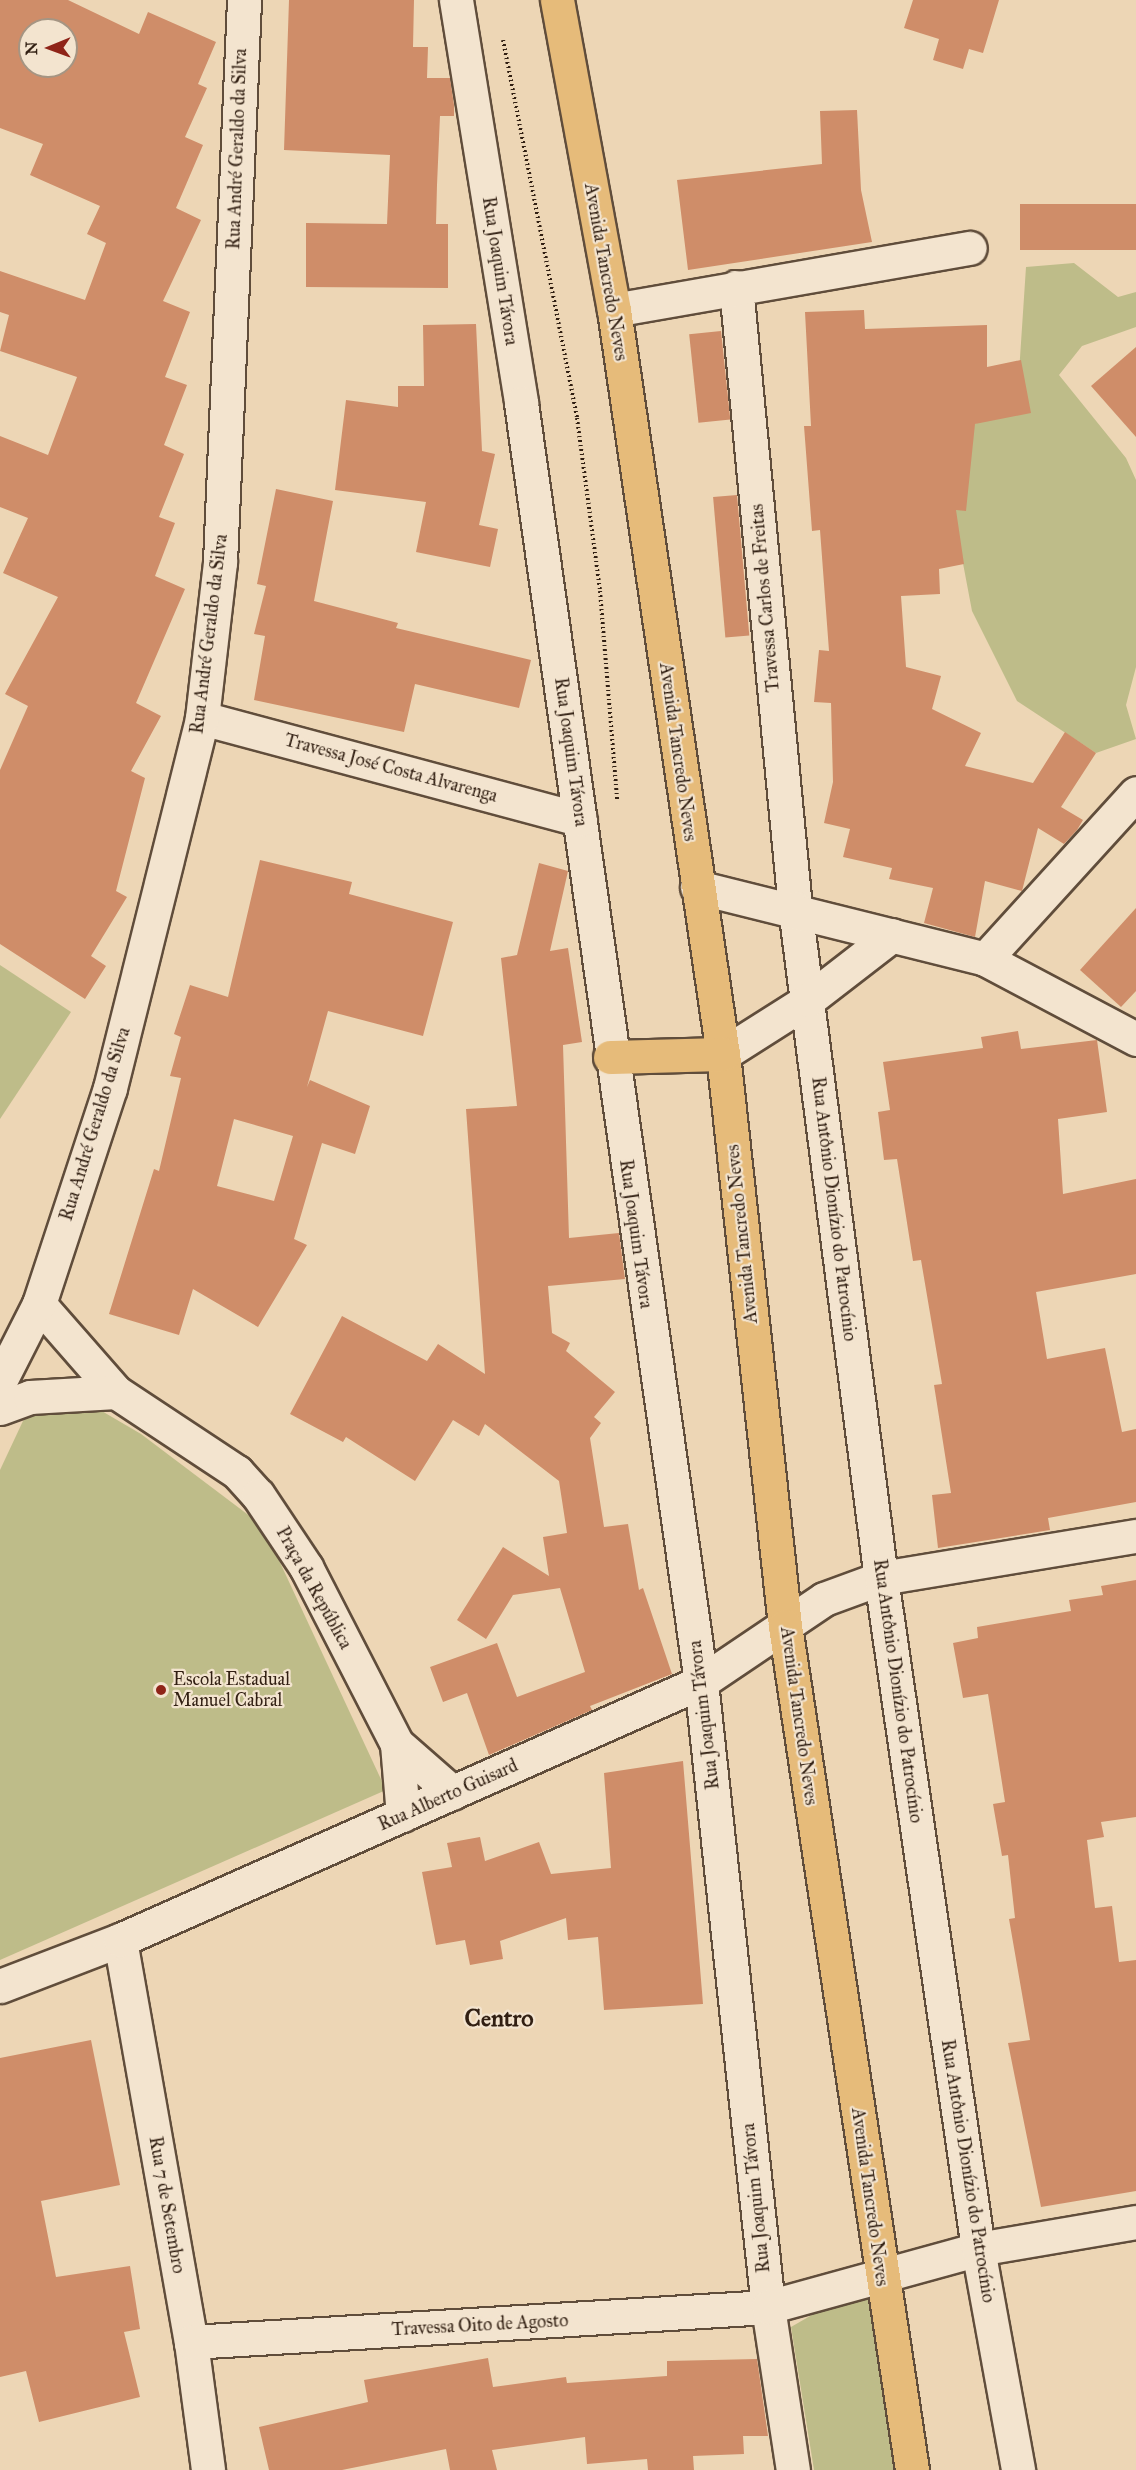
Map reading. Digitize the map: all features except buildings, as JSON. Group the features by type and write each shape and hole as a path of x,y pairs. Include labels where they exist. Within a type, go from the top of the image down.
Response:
{"main road":[{"name":"Avenida Tancredo Neves","path":"557,0 614,310 723,1054 785,1626 912,2470"},
{"path":"610,1057 723,1054"}],"street":[{"name":"Rua André Geraldo da Silva","path":"0,1381 39,1304 110,1088 202,718 220,562 244,0"},
{"name":"Rua Joaquim Távora","path":"456,0 580,819 610,1057 701,1682 768,2307 793,2470"},
{"path":"614,310 970,248"},
{"name":"Travessa Carlos de Freitas","path":"736,287 795,908"},
{"name":"Travessa José Costa Alvarenga","path":"202,718 580,819"},
{"path":"985,959 1136,794"},
{"path":"697,887 795,908 985,959 1136,1039"},
{"name":"Rua Antônio Dionízio do Patrocínio","path":"795,908 881,1578 978,2249 1018,2470"},
{"path":"723,1054 808,1000 892,935"},
{"name":"Praça da República","path":"39,1304 116,1392 237,1472 258,1495 306,1567 397,1744 453,1793"},
{"path":"0,1408 30,1397 116,1392"},
{"name":"Rua Alberto Guisard","path":"0,1986 120,1940 701,1682 824,1599 881,1578 1136,1536"},
{"name":"Praça da República","path":"397,1744 403,1815"},
{"name":"Rua 7 de Setembro","path":"120,1940 191,2342 208,2470"},
{"name":"Travessa Oito de Agosto","path":"191,2342 768,2307 882,2278 978,2249 1136,2222"}],"path":[{"path":"502,33 577,418 600,591 616,805"}],"shaded area":[{"path":"1074,263 1118,297 1136,292 1136,327 1082,346 1059,375 1126,458 1136,480 1136,667 1126,705 1136,739 1096,753 1017,701 972,611 955,521 963,430 1017,403 1026,267"},
{"path":"0,965 71,1012 0,1119"},
{"name":"Escola Estadual Manuel Cabral","path":"54,1383 141,1434 263,1526 386,1790 0,1960 0,1470 23,1421"},
{"path":"871,2296 894,2470 814,2470 791,2327 817,2312"}],"place":[{"name":"Escola Estadual Manuel Cabral","path":"161,1690"}],"district":[{"name":"Centro","path":"499,2019"}]}
